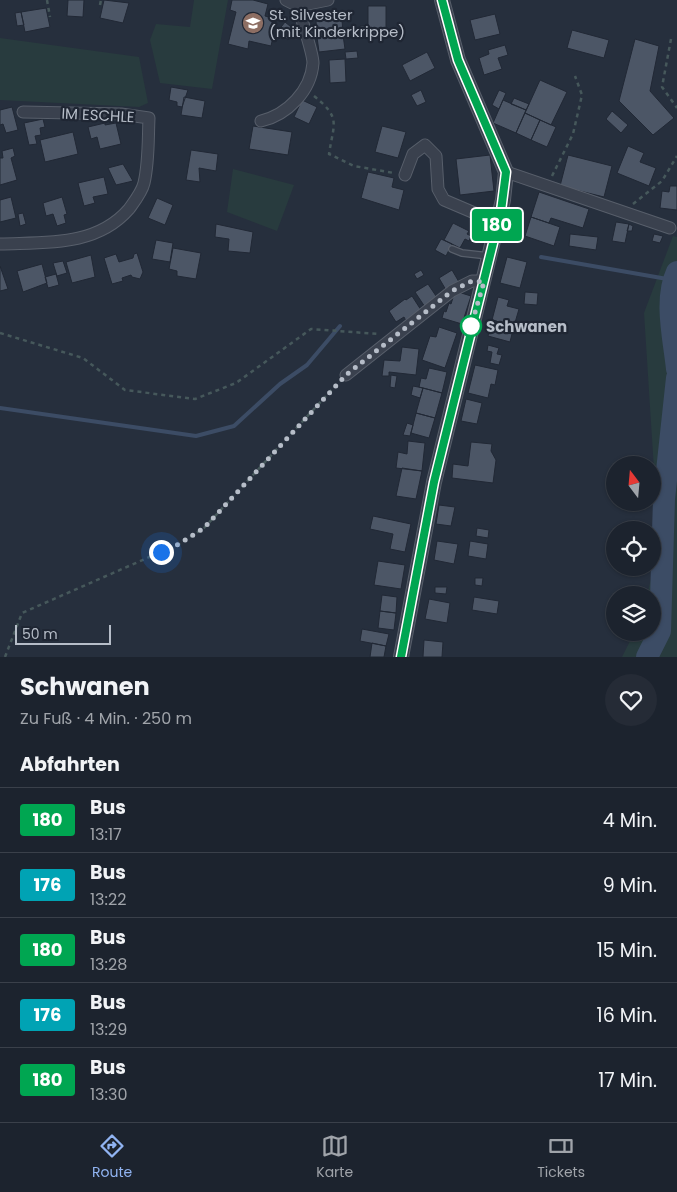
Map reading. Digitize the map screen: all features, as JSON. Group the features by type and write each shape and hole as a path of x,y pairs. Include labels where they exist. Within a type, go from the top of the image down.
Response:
{"street":[{"path":"286,0 298,6 328,0"},
{"path":"401,657 434,482 498,222 506,172 458,60 442,0"},
{"path":"261,121 280,114 305,88 313,63 298,6"},
{"name":"IM ESCHLE","path":"0,244 75,240 98,233 121,218 134,203 144,185 149,118 121,114 23,112"},
{"path":"405,175 413,154 424,145 436,156 438,189 444,200 498,222"},
{"path":"506,172 670,228"},
{"path":"346,375 452,291 472,281 484,282"}],"lane":[{"path":"452,249 462,253 490,256"}],"path":[{"path":"47,0 50,17"},
{"path":"100,5 101,0"},
{"path":"671,39 662,87 677,108"},
{"path":"547,186 574,134 582,95 574,76"},
{"path":"305,88 330,109 334,120 329,154 354,166 405,175"},
{"path":"622,212 662,182 677,156"},
{"path":"0,333 83,358 125,390 196,399 236,383 312,329 344,330 396,336"},
{"path":"5,657 22,613 179,544 204,528 346,375"}],"shaded area":[{"path":"194,0 228,0 212,89 160,83 150,40 156,24 190,27"},
{"path":"0,38 139,57 148,103 139,107 0,100"},
{"path":"233,169 294,185 277,231 227,212"},
{"path":"673,236 677,237 677,657 622,657 630,641 661,641 661,586 649,586 652,576 661,576 661,521 655,521 655,511 661,511 661,456 653,456 644,313"}],"building":[{"path":"68,0 84,0 83,17 67,16"},
{"path":"104,0 129,3 123,23 100,18"},
{"name":"St. Silvester (mit Kinderkrippe)","path":"232,0 253,0 268,4 265,16 273,18 271,27 275,28 271,46 249,41 248,49 228,44 236,12 230,10"},
{"path":"368,6 386,6 386,36 360,36 360,26 368,26"},
{"path":"46,8 50,27 25,32 21,12"},
{"path":"21,12 24,25 17,26 15,13"},
{"path":"495,14 500,34 475,40 470,20"},
{"path":"342,19 343,35 317,37 316,21"},
{"path":"285,22 296,31 288,40 278,31"},
{"path":"572,30 609,40 604,58 567,48"},
{"path":"343,35 345,49 319,52 317,37"},
{"path":"635,39 659,46 650,91 674,118 653,135 619,101"},
{"path":"505,45 508,55 498,58 502,69 484,75 479,58 489,54 488,50"},
{"path":"357,51 358,58 346,59 345,52"},
{"path":"427,52 435,68 410,81 402,65"},
{"path":"345,59 346,82 330,83 329,60"},
{"path":"540,80 567,92 551,125 525,113"},
{"path":"171,87 188,90 182,107 177,106 177,102 169,100"},
{"path":"421,90 426,102 417,106 411,95"},
{"path":"499,90 506,93 499,109 492,105"},
{"path":"184,97 205,101 202,118 181,115"},
{"path":"514,98 529,104 526,110 511,104"},
{"path":"302,100 317,107 309,124 294,117"},
{"path":"503,100 526,110 516,133 493,123"},
{"path":"12,107 18,130 6,133 3,124 0,125 0,110"},
{"path":"612,111 628,125 621,133 606,119"},
{"path":"525,113 540,120 531,140 516,133"},
{"path":"43,119 45,127 40,128 41,135 35,136 37,144 29,145 24,123"},
{"path":"540,120 556,127 547,147 531,140"},
{"path":"105,123 105,125 116,123 121,144 100,149 97,137 91,139 88,127"},
{"path":"253,126 292,132 288,155 249,149"},
{"path":"382,126 406,132 398,158 375,152"},
{"path":"73,132 78,154 45,162 40,140"},
{"path":"628,146 644,153 640,162 656,168 649,186 617,173"},
{"path":"13,148 15,156 11,158 17,180 0,185 0,158 3,158 2,151"},
{"path":"191,150 218,154 216,171 199,168 200,182 186,180"},
{"path":"490,155 494,191 460,195 456,159"},
{"path":"568,155 612,166 604,197 560,186"},
{"path":"123,164 133,181 116,185 108,168"},
{"path":"368,172 394,178 392,187 404,190 399,210 361,198"},
{"path":"104,177 108,194 93,197 95,203 84,206 78,183"},
{"path":"670,186 677,186 677,210 660,208 662,191 669,192"},
{"path":"539,192 589,209 583,228 551,218 549,223 531,217"},
{"path":"11,197 16,218 0,222 0,200"},
{"path":"62,197 67,214 64,215 66,223 57,226 53,214 46,216 43,203"},
{"path":"157,198 173,205 165,225 148,218"},
{"path":"23,213 26,224 20,226 18,214"},
{"path":"531,217 560,227 554,246 525,236"},
{"path":"616,222 629,224 625,243 612,241"},
{"path":"453,223 469,231 467,234 471,236 469,241 465,239 460,248 444,240"},
{"path":"216,224 253,232 250,253 228,251 229,239 215,237"},
{"path":"629,224 633,226 632,231 627,231"},
{"path":"570,234 598,237 596,250 569,246"},
{"path":"654,234 663,236 660,243 652,241"},
{"path":"441,239 452,244 446,256 435,250"},
{"path":"156,240 173,243 170,262 152,259"},
{"path":"173,248 201,253 196,279 177,276 177,271 169,269"},
{"path":"137,253 143,272 140,279 131,275 122,278 123,281 112,284 104,258 116,254 119,262 133,258 134,254"},
{"path":"91,255 95,277 72,283 66,262"},
{"path":"507,257 527,262 520,288 500,283"},
{"path":"63,261 67,273 57,276 53,263"},
{"path":"42,264 47,283 23,292 17,271"},
{"path":"0,266 8,289 0,291"},
{"path":"421,270 424,275 417,279 414,274"},
{"path":"452,270 459,282 446,290 439,278"},
{"path":"56,274 59,285 48,288 45,277"},
{"path":"428,284 438,299 425,307 415,292"},
{"path":"455,291 471,296 462,324 442,318 449,303 451,304"},
{"path":"525,292 538,293 537,305 524,304"},
{"path":"412,296 421,310 406,321 404,317 396,322 389,311"},
{"path":"498,297 509,300 507,306 519,309 514,326 492,320"},
{"path":"492,320 514,326 510,342 488,336"},
{"path":"439,327 457,333 445,368 422,360 430,336 436,337"},
{"path":"488,345 499,348 497,354 502,355 499,365 490,363 492,352 487,351"},
{"path":"402,347 419,349 416,375 389,372 389,376 382,376 384,360 400,361"},
{"path":"475,365 498,370 495,385 491,384 488,398 468,393"},
{"path":"429,368 447,372 442,393 419,387 421,378 426,379"},
{"path":"391,375 397,376 395,388 390,387"},
{"path":"413,386 423,388 420,398 411,395"},
{"path":"423,388 442,393 435,418 416,413"},
{"path":"466,399 482,403 477,424 461,421"},
{"path":"416,413 435,418 429,438 411,433"},
{"path":"407,423 413,425 410,436 403,435"},
{"path":"408,441 425,443 422,471 396,468 398,452 407,454"},
{"path":"471,442 492,444 491,451 496,460 493,483 452,478 453,464 468,466"},
{"path":"402,468 422,471 416,499 396,496"},
{"path":"439,505 455,507 451,526 436,524"},
{"path":"373,516 411,524 405,552 390,549 393,534 370,529"},
{"path":"477,528 489,530 488,538 476,536"},
{"path":"437,541 458,544 454,564 434,560"},
{"path":"470,541 488,544 486,559 468,556"},
{"path":"378,561 405,565 401,589 374,585"},
{"path":"475,578 483,578 482,586 475,585"},
{"path":"435,587 447,587 446,594 435,593"},
{"path":"382,595 397,597 396,613 380,611"},
{"path":"474,597 499,601 497,614 472,610"},
{"path":"429,599 450,603 447,623 425,619"},
{"path":"380,611 396,613 394,630 378,628"},
{"path":"362,629 389,634 386,646 360,641"},
{"path":"424,640 443,642 442,657 423,657"},
{"path":"372,643 386,646 384,657 370,657"}],"waterway":[{"path":"541,257 673,280"},
{"path":"677,272 673,283 670,307 677,369"},
{"path":"0,408 196,436 234,426 280,384 307,365 340,326"},
{"path":"647,657 660,631 664,499 677,378"}],"bus line":[{"name":"180","path":"401,657 434,482 471,326 501,211 506,172 494,139 458,60 442,0"}],"place":[{"name":"St. Silvester (mit Kinderkrippe)","path":"253,23"},
{"name":"Schwanen","path":"471,326"}],"route":[{"path":"161,552 179,544 204,528 346,375 366,358 452,291 472,281 484,282 471,326"}]}
